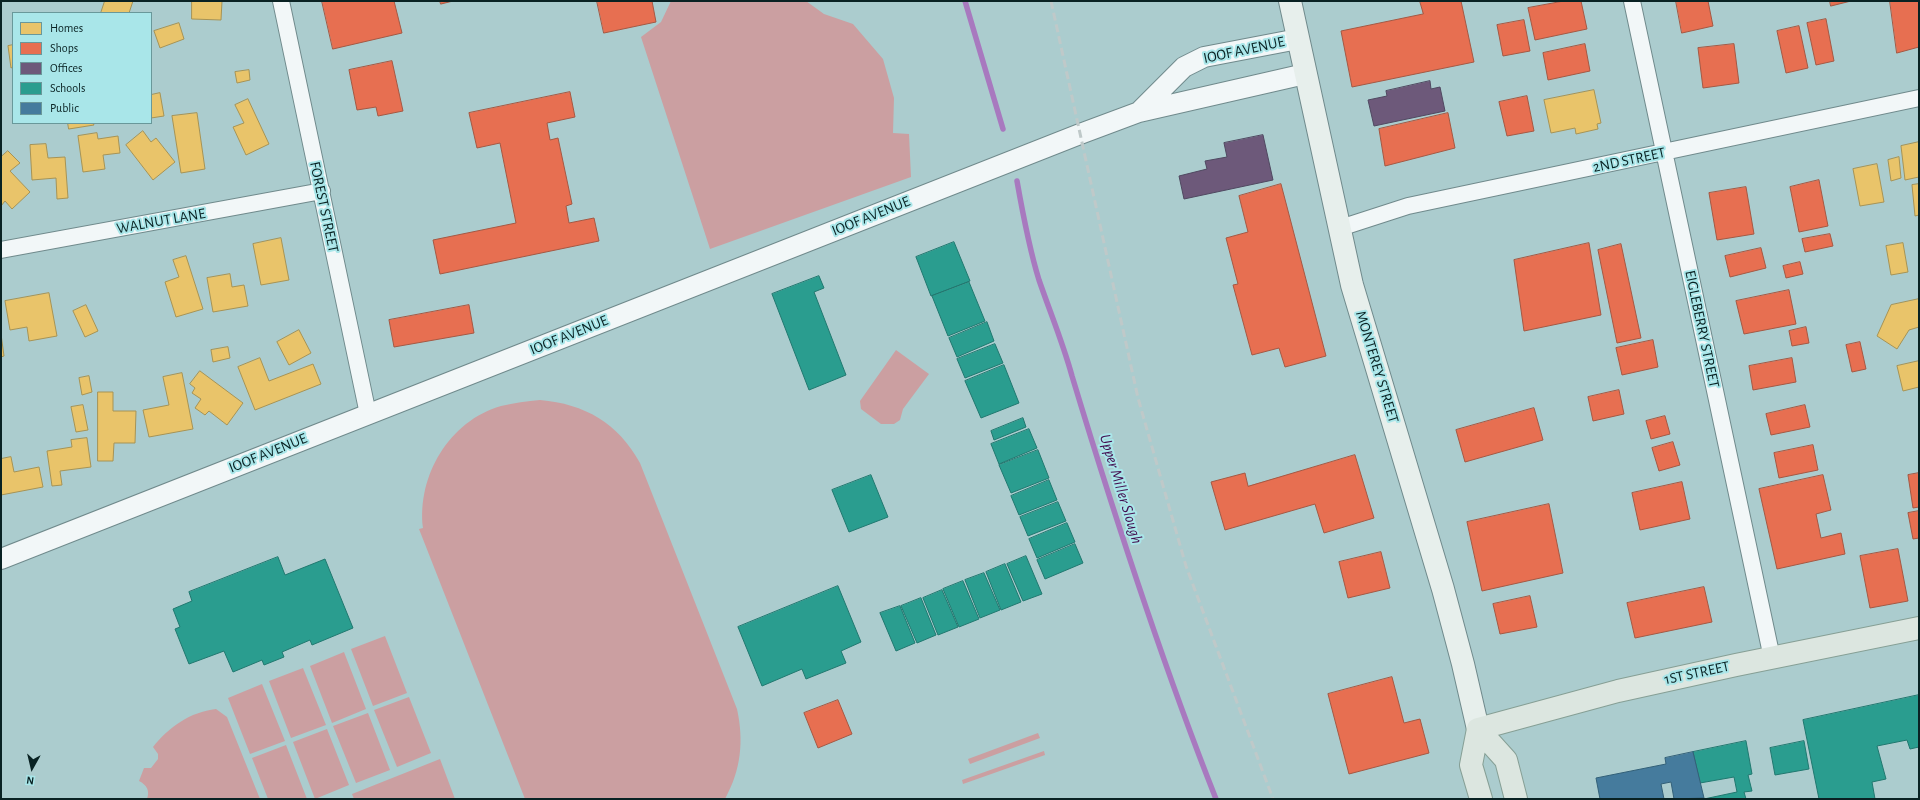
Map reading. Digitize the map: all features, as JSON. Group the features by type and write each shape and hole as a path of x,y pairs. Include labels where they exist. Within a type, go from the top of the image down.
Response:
{"main road":[{"name":"MONTEREY STREET","path":"1290,1 1352,285 1443,589 1463,664 1478,729 1472,765 1481,799"},
{"name":"1ST STREET","path":"1478,729 1618,691 1919,628"},
{"name":"MONTEREY STREET","path":"1478,729 1506,760 1516,799"}],"street":[{"name":"FOREST STREET","path":"280,1 322,191 368,414"},
{"name":"EIGLEBERRY STREET","path":"1632,1 1772,658"},
{"name":"IOOF AVENUE","path":"1139,112 1184,66 1204,57 1298,39"},
{"name":"IOOF AVENUE","path":"1,559 941,188 1139,112 1305,74"},
{"name":"2ND STREET","path":"1340,228 1408,206 1919,98"},
{"name":"WALNUT LANE","path":"1,250 322,191"}],"shaded area":[{"path":"671,1 806,1 824,14 853,24 883,59 894,98 893,133 909,134 911,177 710,249 641,37 661,22"},
{"path":"896,350 929,374 903,409 900,420 894,424 881,424 861,409 860,401"},
{"path":"540,400 572,406 599,418 621,437 640,463 737,709 740,732 740,755 735,777 725,799 525,799 419,529 423,528 422,508 425,489 431,471 440,453 452,437 466,424 482,413 501,406"},
{"path":"385,636 407,693 373,706 351,649"},
{"path":"344,652 366,709 332,723 310,666"},
{"path":"303,668 326,725 291,738 269,681"},
{"path":"262,684 285,741 250,754 228,698"},
{"path":"409,697 431,753 397,767 374,710"},
{"path":"216,709 227,717 260,799 147,799 147,788 139,781 144,768 151,768 158,759 158,754 153,747 173,727 189,717 197,713"},
{"path":"368,713 390,770 356,783 333,726"},
{"path":"327,729 349,785 315,799 293,742"},
{"path":"1038,733 1040,738 970,764 968,759"},
{"path":"286,745 307,799 268,799 252,758"},
{"path":"1044,751 1045,755 963,784 962,780"},
{"path":"440,759 455,799 354,799 352,794"}],"building: Homes":[{"path":"105,1 133,1 129,12 101,12"},
{"path":"192,1 222,1 221,20 192,19"},
{"path":"179,23 184,39 160,48 154,31"},
{"path":"12,45 11,68 8,46"},
{"path":"249,70 250,80 237,83 235,72"},
{"path":"1594,90 1601,123 1597,124 1598,129 1576,134 1575,128 1551,133 1544,100"},
{"path":"160,93 164,116 152,118 152,95"},
{"path":"248,99 269,144 246,155 233,127 244,123 235,105"},
{"path":"197,113 205,169 181,173 172,116"},
{"path":"68,124 94,125 69,129"},
{"path":"143,131 151,142 156,138 175,162 153,180 126,145"},
{"path":"97,133 98,139 118,136 120,153 103,155 105,169 83,172 78,136"},
{"path":"1919,142 1919,177 1905,180 1901,146"},
{"path":"46,144 48,158 65,157 68,198 57,199 56,178 32,180 30,145"},
{"path":"8,151 20,163 10,171 30,192 12,209 5,201 1,206 1,157"},
{"path":"1899,157 1901,178 1891,181 1888,160"},
{"path":"1877,164 1884,202 1860,206 1853,169"},
{"path":"1919,184 1919,215 1915,216 1912,185"},
{"path":"281,238 289,280 261,285 253,244"},
{"path":"1903,243 1908,272 1891,275 1886,246"},
{"path":"186,256 203,309 176,317 165,282 179,277 173,260"},
{"path":"230,274 232,287 244,285 248,306 213,312 207,278"},
{"path":"49,293 57,336 29,341 27,327 10,330 5,301"},
{"path":"1919,299 1919,327 1909,330 1897,349 1877,336 1891,305"},
{"path":"86,305 98,331 85,337 73,311"},
{"path":"299,330 311,353 289,365 277,342"},
{"path":"1,334 4,356 1,357"},
{"path":"228,347 230,358 213,362 211,350"},
{"path":"260,358 269,381 313,364 321,384 255,410 238,367"},
{"path":"1919,361 1919,387 1903,391 1897,366"},
{"path":"200,371 243,403 227,425 209,411 205,415 195,408 201,399 192,393 195,388 190,384"},
{"path":"182,373 193,429 149,437 143,410 169,405 163,377"},
{"path":"89,376 92,392 82,395 79,378"},
{"path":"98,392 113,392 113,411 136,411 135,443 114,443 113,461 98,461"},
{"path":"83,405 88,430 76,432 71,407"},
{"path":"87,438 91,467 60,471 62,485 52,486 47,451 72,447 71,440"},
{"path":"11,457 14,472 39,467 43,487 1,495 1,459"}],"building: Shops":[{"path":"322,1 394,1 402,33 333,49"},
{"path":"440,1 453,1 441,4"},
{"path":"597,1 652,1 656,22 604,33"},
{"path":"1420,1 1461,1 1474,62 1352,87 1341,31 1423,14"},
{"path":"1564,1 1581,1 1587,29 1535,40 1528,8"},
{"path":"1676,1 1708,1 1713,26 1682,33"},
{"path":"1830,1 1851,1 1831,6"},
{"path":"1890,1 1919,1 1919,47 1897,53"},
{"path":"1826,19 1834,61 1816,65 1807,23"},
{"path":"1524,20 1530,51 1503,56 1497,25"},
{"path":"1799,26 1808,68 1786,73 1777,31"},
{"path":"1585,44 1590,71 1548,80 1543,53"},
{"path":"1734,44 1739,83 1703,88 1698,48"},
{"path":"392,61 403,111 378,116 376,107 357,110 349,70"},
{"path":"570,92 575,117 547,123 550,140 558,138 572,204 566,206 569,223 594,218 599,241 440,274 433,240 516,223 500,143 477,148 469,113"},
{"path":"1527,96 1534,131 1507,136 1499,102"},
{"path":"1448,113 1455,148 1385,166 1379,129"},
{"path":"1819,180 1828,226 1799,232 1790,187"},
{"path":"1281,184 1326,356 1285,367 1279,348 1252,355 1233,285 1238,284 1226,238 1248,232 1239,196"},
{"path":"1746,187 1754,234 1717,240 1709,193"},
{"path":"1830,234 1833,246 1805,252 1802,239"},
{"path":"1589,243 1601,315 1524,331 1514,260"},
{"path":"1621,244 1641,338 1617,343 1598,250"},
{"path":"1761,248 1766,268 1730,277 1725,256"},
{"path":"1800,262 1803,274 1786,278 1783,266"},
{"path":"1789,290 1796,324 1744,334 1736,301"},
{"path":"469,305 474,333 394,347 389,320"},
{"path":"1806,327 1809,343 1792,346 1789,331"},
{"path":"1653,340 1658,367 1622,375 1616,348"},
{"path":"1860,342 1866,369 1852,372 1846,345"},
{"path":"1792,358 1796,382 1753,390 1749,366"},
{"path":"1619,390 1624,414 1593,421 1588,397"},
{"path":"1805,405 1810,427 1771,435 1766,414"},
{"path":"1534,408 1543,440 1465,462 1456,430"},
{"path":"1665,416 1670,434 1651,439 1646,421"},
{"path":"1673,442 1680,465 1659,471 1652,448"},
{"path":"1813,445 1818,470 1779,478 1774,453"},
{"path":"1355,455 1374,518 1324,533 1315,504 1225,530 1211,482 1245,473 1248,486"},
{"path":"1919,473 1919,507 1913,508 1908,475"},
{"path":"1823,475 1831,510 1816,514 1821,538 1841,533 1845,554 1777,569 1759,489"},
{"path":"1682,482 1690,519 1640,530 1632,493"},
{"path":"1549,504 1563,573 1482,591 1467,522"},
{"path":"1919,511 1919,538 1913,539 1908,513"},
{"path":"1898,549 1908,601 1870,608 1860,556"},
{"path":"1381,552 1390,588 1348,598 1339,562"},
{"path":"1704,587 1712,622 1635,638 1627,603"},
{"path":"1530,596 1537,627 1500,634 1493,604"},
{"path":"1392,677 1404,723 1420,719 1429,753 1349,774 1328,694"},
{"path":"838,700 852,734 818,748 804,713"}],"building: Offices":[{"path":"1430,81 1431,89 1440,87 1445,111 1374,126 1368,100 1387,96 1386,91"},
{"path":"1263,135 1273,180 1184,199 1179,176 1207,169 1205,161 1227,157 1224,143"}],"building: Schools":[{"path":"954,242 970,281 931,296 916,257"},
{"path":"819,276 824,288 814,292 846,375 809,390 772,294"},
{"path":"969,282 985,321 948,336 932,296"},
{"path":"987,322 994,341 957,357 949,338"},
{"path":"995,344 1003,363 965,378 957,359"},
{"path":"1004,365 1019,403 981,418 965,381"},
{"path":"1023,418 1026,427 994,440 991,431"},
{"path":"1029,429 1037,448 999,464 991,444"},
{"path":"1038,450 1049,478 1011,493 999,465"},
{"path":"871,475 888,517 849,532 832,490"},
{"path":"1049,480 1057,500 1019,515 1011,496"},
{"path":"1058,502 1066,521 1028,536 1020,517"},
{"path":"1067,523 1075,542 1037,558 1029,539"},
{"path":"1075,544 1083,563 1045,579 1037,560"},
{"path":"1026,556 1042,594 1023,601 1007,564"},
{"path":"278,557 285,575 325,559 353,628 312,645 310,640 282,652 284,657 264,665 262,660 233,672 224,651 189,664 175,629 180,627 173,609 192,601 189,592"},
{"path":"1005,564 1021,602 1001,610 986,572"},
{"path":"984,573 1000,610 980,618 965,580"},
{"path":"963,581 979,619 959,627 943,589"},
{"path":"838,586 861,642 841,651 846,663 806,679 802,669 762,686 738,627"},
{"path":"942,590 958,627 938,635 923,598"},
{"path":"921,598 936,635 917,643 901,606"},
{"path":"900,606 915,643 896,651 880,613"},
{"path":"1919,695 1919,747 1910,749 1907,740 1877,746 1886,779 1872,782 1875,799 1819,799 1803,720"},
{"path":"1746,741 1752,774 1748,775 1752,791 1744,792 1746,799 1704,799 1737,792 1734,777 1700,783 1693,752"},
{"path":"1804,741 1809,769 1775,775 1770,748"}],"building: Public":[{"path":"1693,752 1704,798 1674,799 1671,782 1661,784 1664,799 1600,799 1596,778 1666,764 1665,758"}],"waterway":[{"name":"Upper Miller Slough","path":"965,1 1003,129"},
{"name":"Upper Miller Slough","path":"1017,181 1035,268 1065,352 1105,482 1158,642 1216,799"}],"railway":[{"path":"1051,1 1138,398 1186,566 1273,799"}]}
